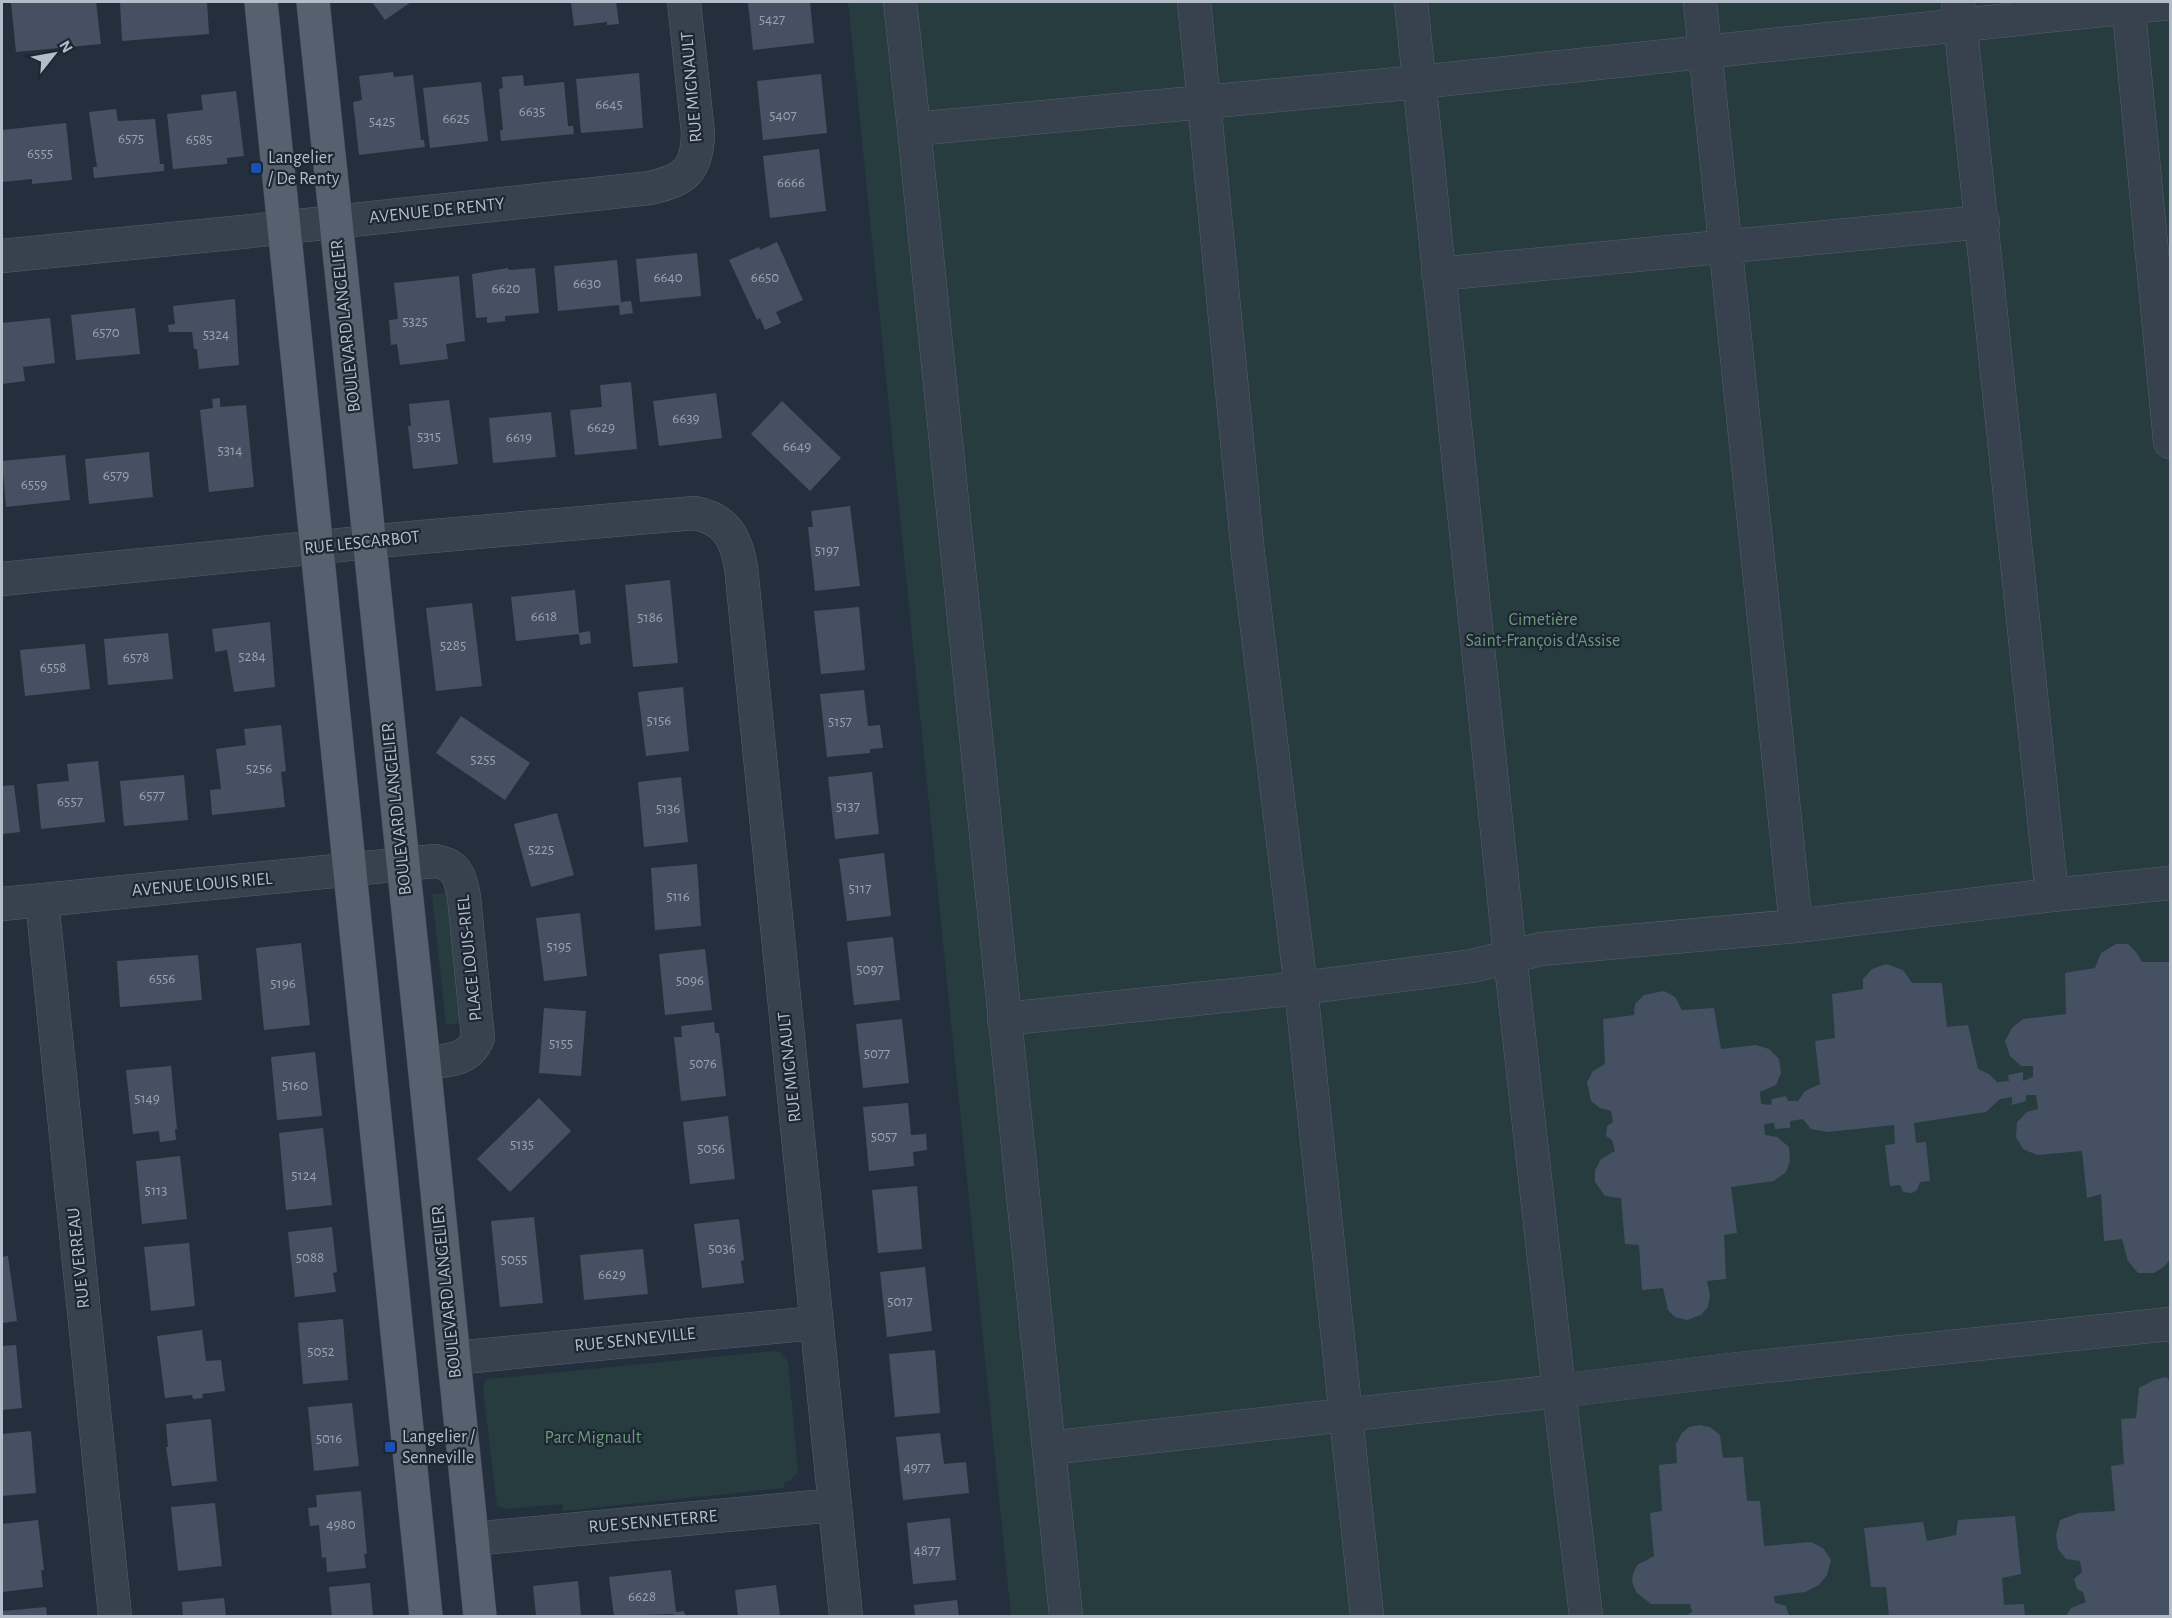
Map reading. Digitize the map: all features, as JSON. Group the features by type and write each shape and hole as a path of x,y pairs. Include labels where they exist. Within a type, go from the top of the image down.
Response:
{"main road":[{"path":"261,2 426,1617"},
{"name":"BOULEVARD LANGELIER","path":"313,2 480,1617"}],"street":[{"name":"RUE MIGNAULT","path":"684,2 698,133 695,160 689,170"},
{"path":"900,2 1066,1617"},
{"path":"1194,2 1248,554 1301,988 1367,1617"},
{"path":"1411,2 1510,956 1586,1617"},
{"path":"1700,2 1796,926"},
{"path":"914,129 1419,82 1705,52 1959,14 2170,3"},
{"path":"2129,5 2170,442"},
{"path":"1959,14 1983,222 2052,895"},
{"name":"AVENUE DE RENTY","path":"2,256 650,188 681,178 689,170"},
{"path":"1438,274 1983,222"},
{"name":"RUE LESCARBOT","path":"2,579 369,542 695,513 709,515 721,523"},
{"name":"RUE MIGNAULT","path":"721,523 732,536 741,567 846,1617"},
{"name":"PLACE LOUIS-RIEL","path":"403,865 435,861 447,863 456,870 462,883 464,897 478,1038 474,1049 465,1056 453,1060 424,1063"},
{"name":"AVENUE LOUIS RIEL","path":"2,904 403,865"},
{"path":"1004,1019 1301,988 1472,966 1541,949 1796,926 2170,883"},
{"name":"RUE VERREAU","path":"42,900 115,1617"},
{"name":"RUE SENNEVILLE","path":"454,1358 815,1323"},
{"path":"1049,1448 1346,1416 1749,1368 2170,1324"},
{"name":"RUE SENNETERRE","path":"472,1539 834,1505"}],"green space":[{"name":"Cimetière Saint-François d'Assise","path":"848,2 2170,2 2170,1616 1011,1616"},
{"path":"447,893 461,1023 446,1025 432,894"},
{"name":"Parc Mignault","path":"780,1352 788,1362 798,1472 790,1481 784,1482 784,1488 563,1511 562,1504 506,1509 497,1506 483,1389 485,1381"}],"building":[{"path":"11,2 96,2 101,44 16,52"},
{"path":"120,2 207,2 209,34 122,41"},
{"path":"372,2 411,2 385,20"},
{"path":"571,2 616,2 619,24 607,25 607,22 574,26"},
{"path":"748,2 810,2 814,43 753,50"},
{"path":"393,72 394,77 413,75 421,140 424,140 425,147 359,155 353,102 362,100 359,76"},
{"path":"639,73 643,128 581,133 576,79"},
{"path":"821,74 827,133 763,140 757,81"},
{"path":"523,75 524,86 564,82 568,126 573,126 574,134 501,141 500,130 503,130 499,89 503,88 502,77"},
{"path":"481,82 488,141 430,148 423,88"},
{"path":"236,91 244,156 227,158 227,164 173,169 167,114 203,110 201,95"},
{"path":"116,109 118,121 155,119 160,164 164,164 164,171 94,178 93,167 97,167 89,112"},
{"path":"66,123 72,180 32,184 32,179 2,182 2,130"},
{"path":"819,149 826,211 770,218 763,156"},
{"path":"777,242 803,300 776,312 781,323 765,330 760,318 757,320 729,260"},
{"path":"697,253 701,296 640,302 636,259"},
{"path":"617,260 621,302 631,301 633,313 620,315 619,305 558,311 554,266"},
{"path":"508,268 509,270 535,268 539,313 505,316 505,321 487,323 487,317 476,318 472,274"},
{"path":"459,276 465,341 446,344 448,359 400,365 397,344 391,345 389,320 398,319 394,283"},
{"path":"235,299 239,365 199,369 192,332 169,332 168,325 175,324 173,306"},
{"path":"135,308 140,354 76,360 71,315"},
{"path":"50,318 55,363 23,367 25,381 2,384 2,323"},
{"path":"631,382 637,449 575,455 570,410 602,407 600,385"},
{"path":"716,393 722,438 659,446 653,401"},
{"path":"220,398 220,407 246,405 254,487 209,492 200,410 213,408 212,399"},
{"path":"449,400 458,464 413,469 408,426 411,426 409,404"},
{"path":"782,401 841,458 810,491 751,434"},
{"path":"551,412 556,457 493,463 489,418"},
{"path":"149,452 153,497 89,504 85,459"},
{"path":"65,455 70,500 6,507 2,461"},
{"path":"850,506 860,586 815,591 808,527 813,527 811,511"},
{"path":"670,580 678,663 633,667 625,585"},
{"path":"575,590 579,633 590,631 591,643 580,645 579,634 516,641 511,597"},
{"path":"472,603 482,686 436,691 426,608"},
{"path":"859,607 865,670 821,674 814,611"},
{"path":"270,622 275,687 234,692 227,650 215,652 212,629"},
{"path":"168,633 173,679 108,685 104,639"},
{"path":"85,644 90,689 25,696 20,650"},
{"path":"683,687 689,751 646,756 638,692"},
{"path":"864,690 868,726 880,725 883,748 870,749 870,753 827,757 820,694"},
{"path":"461,716 530,763 505,800 436,753"},
{"path":"281,725 286,771 281,772 285,807 212,815 210,790 221,789 216,749 246,745 244,729"},
{"path":"98,761 105,822 41,829 37,784 69,781 67,764"},
{"path":"872,772 879,834 835,839 828,777"},
{"path":"184,775 188,820 124,826 120,781"},
{"path":"681,777 688,842 644,847 638,782"},
{"path":"14,785 20,832 2,834 2,786"},
{"path":"557,813 574,875 531,887 514,824"},
{"path":"884,853 891,916 847,921 839,859"},
{"path":"697,864 701,926 655,930 651,868"},
{"path":"580,913 587,976 544,981 536,918"},
{"path":"893,937 900,1000 854,1005 847,942"},
{"path":"301,943 310,1025 264,1030 256,948"},
{"path":"2116,944 2128,944 2142,962 2170,962 2170,1259 2165,1266 2154,1273 2138,1273 2128,1261 2122,1239 2104,1241 2101,1194 2087,1198 2082,1151 2037,1155 2023,1149 2016,1137 2017,1122 2027,1112 2038,1109 2036,1095 2026,1095 2026,1101 2012,1105 2012,1097 2000,1099 1986,1112 1914,1123 1916,1143 1926,1142 1930,1181 1920,1182 1917,1190 1912,1193 1903,1192 1900,1185 1890,1186 1885,1145 1895,1144 1894,1125 1827,1132 1811,1129 1803,1119 1790,1121 1790,1128 1775,1129 1774,1123 1764,1124 1765,1135 1777,1137 1789,1147 1790,1161 1786,1172 1774,1181 1731,1187 1737,1233 1724,1235 1726,1279 1707,1281 1710,1295 1708,1307 1701,1315 1687,1320 1675,1317 1668,1310 1663,1288 1642,1290 1639,1245 1625,1244 1621,1198 1605,1196 1595,1182 1595,1170 1601,1159 1615,1151 1612,1140 1606,1136 1607,1126 1613,1122 1611,1111 1600,1108 1591,1101 1587,1082 1593,1071 1605,1064 1603,1019 1634,1015 1635,1004 1644,995 1664,991 1675,997 1682,1010 1714,1008 1721,1049 1756,1045 1769,1049 1779,1059 1781,1073 1776,1085 1760,1092 1761,1104 1771,1105 1772,1099 1786,1096 1788,1101 1798,1101 1805,1091 1820,1084 1815,1041 1835,1038 1832,994 1863,989 1863,979 1872,969 1886,964 1903,970 1912,983 1942,983 1947,1027 1968,1025 1978,1069 1989,1074 1997,1082 2009,1081 2008,1075 2023,1072 2023,1081 2033,1077 2033,1066 2021,1066 2010,1056 2005,1041 2012,1028 2023,1019 2066,1014 2065,973 2095,968 2101,953"},
{"path":"705,949 712,1010 665,1015 659,954"},
{"path":"198,955 202,1000 120,1007 117,961"},
{"path":"544,1008 586,1011 581,1076 539,1073"},
{"path":"902,1019 909,1083 863,1088 856,1024"},
{"path":"714,1022 715,1033 719,1033 726,1096 681,1101 674,1037 682,1037 681,1026"},
{"path":"315,1052 322,1116 277,1120 271,1057"},
{"path":"171,1066 176,1140 160,1142 159,1131 133,1134 126,1070"},
{"path":"539,1098 571,1131 510,1192 477,1159"},
{"path":"908,1103 911,1135 926,1134 927,1150 913,1152 914,1166 869,1171 863,1107"},
{"path":"728,1116 735,1179 690,1184 683,1122"},
{"path":"323,1128 332,1205 286,1210 279,1133"},
{"path":"180,1156 187,1219 142,1224 136,1161"},
{"path":"917,1186 922,1249 878,1253 872,1190"},
{"path":"534,1217 543,1303 500,1307 491,1221"},
{"path":"739,1219 744,1283 702,1288 694,1224"},
{"path":"332,1227 337,1272 333,1273 336,1292 295,1297 288,1232"},
{"path":"189,1243 195,1306 151,1311 144,1247"},
{"path":"643,1249 648,1294 584,1300 580,1255"},
{"path":"8,1256 17,1321 2,1323 2,1257"},
{"path":"925,1267 932,1331 887,1337 880,1272"},
{"path":"343,1319 348,1380 303,1384 298,1323"},
{"path":"202,1330 206,1361 221,1360 225,1391 202,1394 203,1398 193,1399 192,1395 165,1398 157,1336"},
{"path":"16,1345 22,1408 2,1410 2,1346"},
{"path":"935,1350 940,1413 895,1417 889,1354"},
{"path":"2166,1377 2170,1381 2170,1616 2066,1616 2071,1608 2086,1602 2083,1592 2077,1589 2074,1579 2082,1572 2080,1561 2066,1559 2058,1549 2056,1535 2060,1520 2079,1513 2115,1511 2111,1466 2124,1464 2121,1419 2136,1418 2139,1388"},
{"path":"352,1403 359,1466 314,1471 308,1407"},
{"path":"211,1419 217,1481 172,1486 166,1447 168,1447 166,1424"},
{"path":"1699,1425 1710,1427 1720,1435 1723,1458 1743,1457 1747,1501 1760,1501 1764,1546 1811,1542 1823,1548 1831,1560 1827,1575 1819,1585 1805,1592 1774,1596 1775,1603 1786,1606 1789,1616 1685,1616 1692,1612 1690,1604 1651,1604 1636,1592 1632,1582 1637,1565 1654,1556 1650,1513 1662,1511 1659,1465 1677,1463 1676,1444 1682,1433 1689,1427"},
{"path":"31,1431 36,1493 2,1496 2,1434"},
{"path":"940,1433 944,1464 966,1462 969,1493 903,1500 896,1437"},
{"path":"361,1491 367,1554 364,1554 366,1568 327,1572 326,1557 322,1558 319,1525 310,1526 308,1508 317,1507 316,1495"},
{"path":"215,1503 222,1566 178,1571 171,1507"},
{"path":"2015,1516 2021,1574 2002,1578 2004,1605 2024,1604 2025,1616 1889,1616 1886,1587 1871,1587 1864,1528 1923,1522 1927,1541 1956,1535 1958,1520"},
{"path":"950,1518 956,1580 913,1584 907,1523"},
{"path":"38,1520 44,1570 41,1570 43,1587 2,1592 2,1524"},
{"path":"671,1570 676,1612 684,1611 685,1616 673,1616 673,1614 614,1616 609,1577"},
{"path":"578,1581 581,1616 536,1616 533,1586"},
{"path":"370,1583 373,1616 332,1616 329,1587"},
{"path":"776,1585 780,1616 738,1616 735,1590"},
{"path":"224,1598 226,1616 183,1616 182,1602"},
{"path":"957,1600 959,1616 915,1616 914,1605"},
{"path":"46,1607 47,1616 2,1616 2,1611"}],"place":[{"name":"Langelier / De Renty","path":"256,168"},
{"name":"Langelier / Senneville","path":"390,1447"}]}
